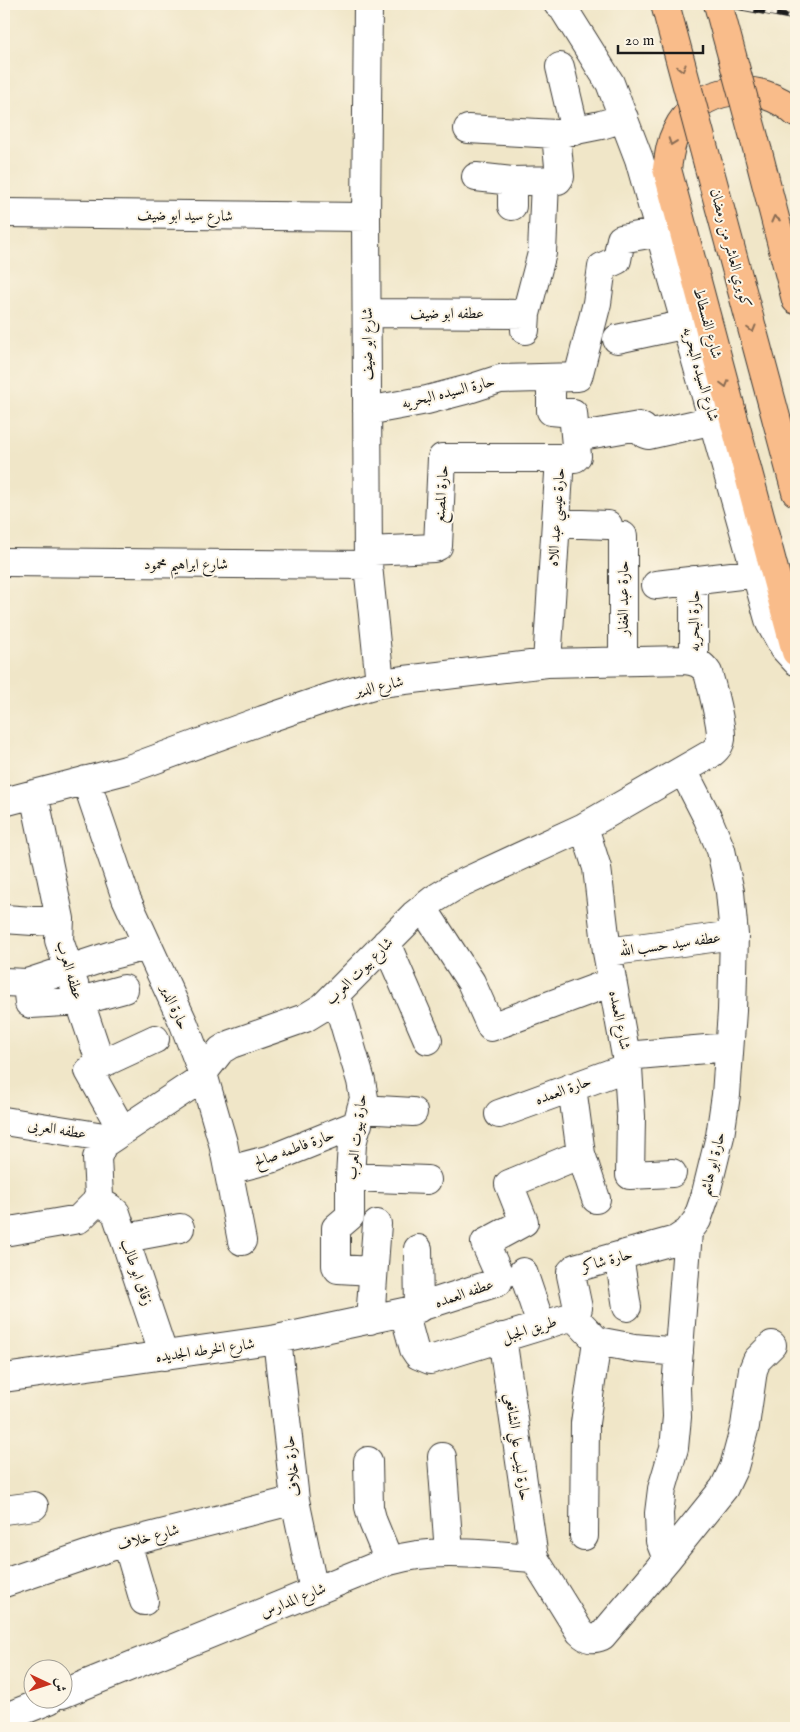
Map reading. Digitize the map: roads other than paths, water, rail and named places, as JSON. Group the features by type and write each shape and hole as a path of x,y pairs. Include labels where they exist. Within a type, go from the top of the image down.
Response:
{"main road":[{"name":"كوبري العاشر من رمضان","path":"664,4 796,492"},
{"path":"718,4 796,300"},
{"name":"شارع الفسطاط","path":"796,113 779,99 761,92 741,90 715,96 703,102 688,114 676,131 669,149 667,169 796,652"}],"street":[{"name":"شارع ابو ضيف","path":"368,4 366,217 368,558 380,683"},
{"name":"شارع السيده البحريه","path":"558,4 563,8 610,83 639,159 758,573 770,623 784,648 796,661"},
{"path":"476,177 512,193 545,181 558,180 566,133 560,67"},
{"path":"468,129 566,133 624,118"},
{"name":"عطفه ابو ضيف","path":"367,313 525,322 542,253 545,181"},
{"name":"شارع سيد ابو ضيف","path":"4,214 366,217"},
{"name":"حارة السيده البحريه","path":"367,411 427,400 500,379 578,377 597,303 602,267 617,260 621,239 660,232"},
{"path":"617,339 686,324"},
{"name":"حارة عيسي عبد اللاه","path":"547,663 556,523 573,412 551,411 551,379"},
{"name":"حارة المصنع","path":"368,558 438,546 442,458 568,448 640,426 648,434 714,420"},
{"name":"حارة عبد الغفار","path":"556,523 616,530 623,660"},
{"name":"شارع ابراهيم محمود","path":"4,562 368,558"},
{"path":"656,585 758,573"},
{"name":"حارة البحريه","path":"694,580 694,661"},
{"name":"شارع الدير","path":"4,802 126,770 263,720 380,683 547,663 623,660 694,661"},
{"name":"شارع بيوت العرب","path":"95,1203 99,1196 97,1158 103,1144 196,1082 221,1050 231,1044 305,1018 323,1007 423,908 454,887 584,827 714,751 721,740 708,673 703,666 694,661"},
{"name":"حارة ابو هاشم","path":"667,1559 660,1541 659,1513 662,1489 675,1440 677,1417 676,1388 688,1232 697,1220 700,1212 720,1136 732,1011 734,935 730,892 721,850 708,819 683,770"},
{"name":"حارة الدير","path":"86,780 126,898 184,1024 203,1074 223,1143 242,1241"},
{"name":"عطفه العرب","path":"34,794 60,919 59,940 101,1064"},
{"name":"شارع العمده","path":"584,827 597,868 607,952 627,1062 631,1117 630,1175 672,1173"},
{"path":"423,908 471,982 491,1027 612,982"},
{"path":"4,919 33,922 60,919"},
{"name":"عطفه سيد حسب الله","path":"607,952 734,935"},
{"path":"386,943 428,1040"},
{"path":"124,989 80,1001 29,1003 16,982 69,969 147,946"},
{"name":"حارة بيوت العرب","path":"336,996 361,1080 364,1098 352,1144 350,1216 336,1228 336,1268 373,1271"},
{"path":"116,1134 89,1071 155,1039"},
{"name":"حارة العمده","path":"499,1114 572,1087 627,1062 729,1047"},
{"path":"572,1087 582,1154 596,1199"},
{"path":"359,1116 413,1112"},
{"name":"حارة فاطمه صالح","path":"229,1170 271,1158 359,1116"},
{"name":"عطفه العربى","path":"4,1121 116,1134"},
{"name":"عطفه العمده","path":"411,1310 500,1280 485,1243 524,1222 509,1184 582,1154"},
{"path":"350,1177 426,1180"},
{"path":"4,1232 79,1219 95,1203"},
{"name":"زقاق ابو طالب","path":"95,1203 110,1207 116,1213 126,1238 164,1356"},
{"path":"370,1320 377,1224"},
{"path":"126,1238 180,1228"},
{"name":"حارة شاكر","path":"575,1318 578,1308 571,1280 571,1272 575,1268 676,1240 688,1232"},
{"path":"411,1310 418,1249"},
{"path":"620,1256 627,1306"},
{"path":"523,1272 541,1326"},
{"name":"شارع الخرطه الجديده","path":"4,1378 277,1339 411,1310"},
{"name":"طريق الجبل","path":"411,1310 414,1349 418,1355 430,1360 570,1317 575,1318 597,1341"},
{"name":"حارة لبيب علي الشافعي","path":"502,1337 534,1558"},
{"name":"حارة خلاف","path":"277,1339 295,1500 314,1591"},
{"path":"584,1536 585,1423 597,1341 634,1348 679,1352"},
{"path":"534,1558 580,1632 586,1638 594,1640 602,1636 724,1488 734,1467 745,1426 753,1370 757,1360 772,1345"},
{"path":"442,1457 449,1553"},
{"path":"368,1461 369,1507 389,1561"},
{"name":"شارع خلاف","path":"4,1583 127,1543 295,1500"},
{"path":"4,1510 34,1506"},
{"path":"127,1543 144,1601"},
{"name":"شارع المدارس","path":"72,1690 314,1591 409,1555 449,1553 534,1558"},
{"path":"4,1718 24,1710"}],"railway":[{"path":"722,4 796,18"}]}
